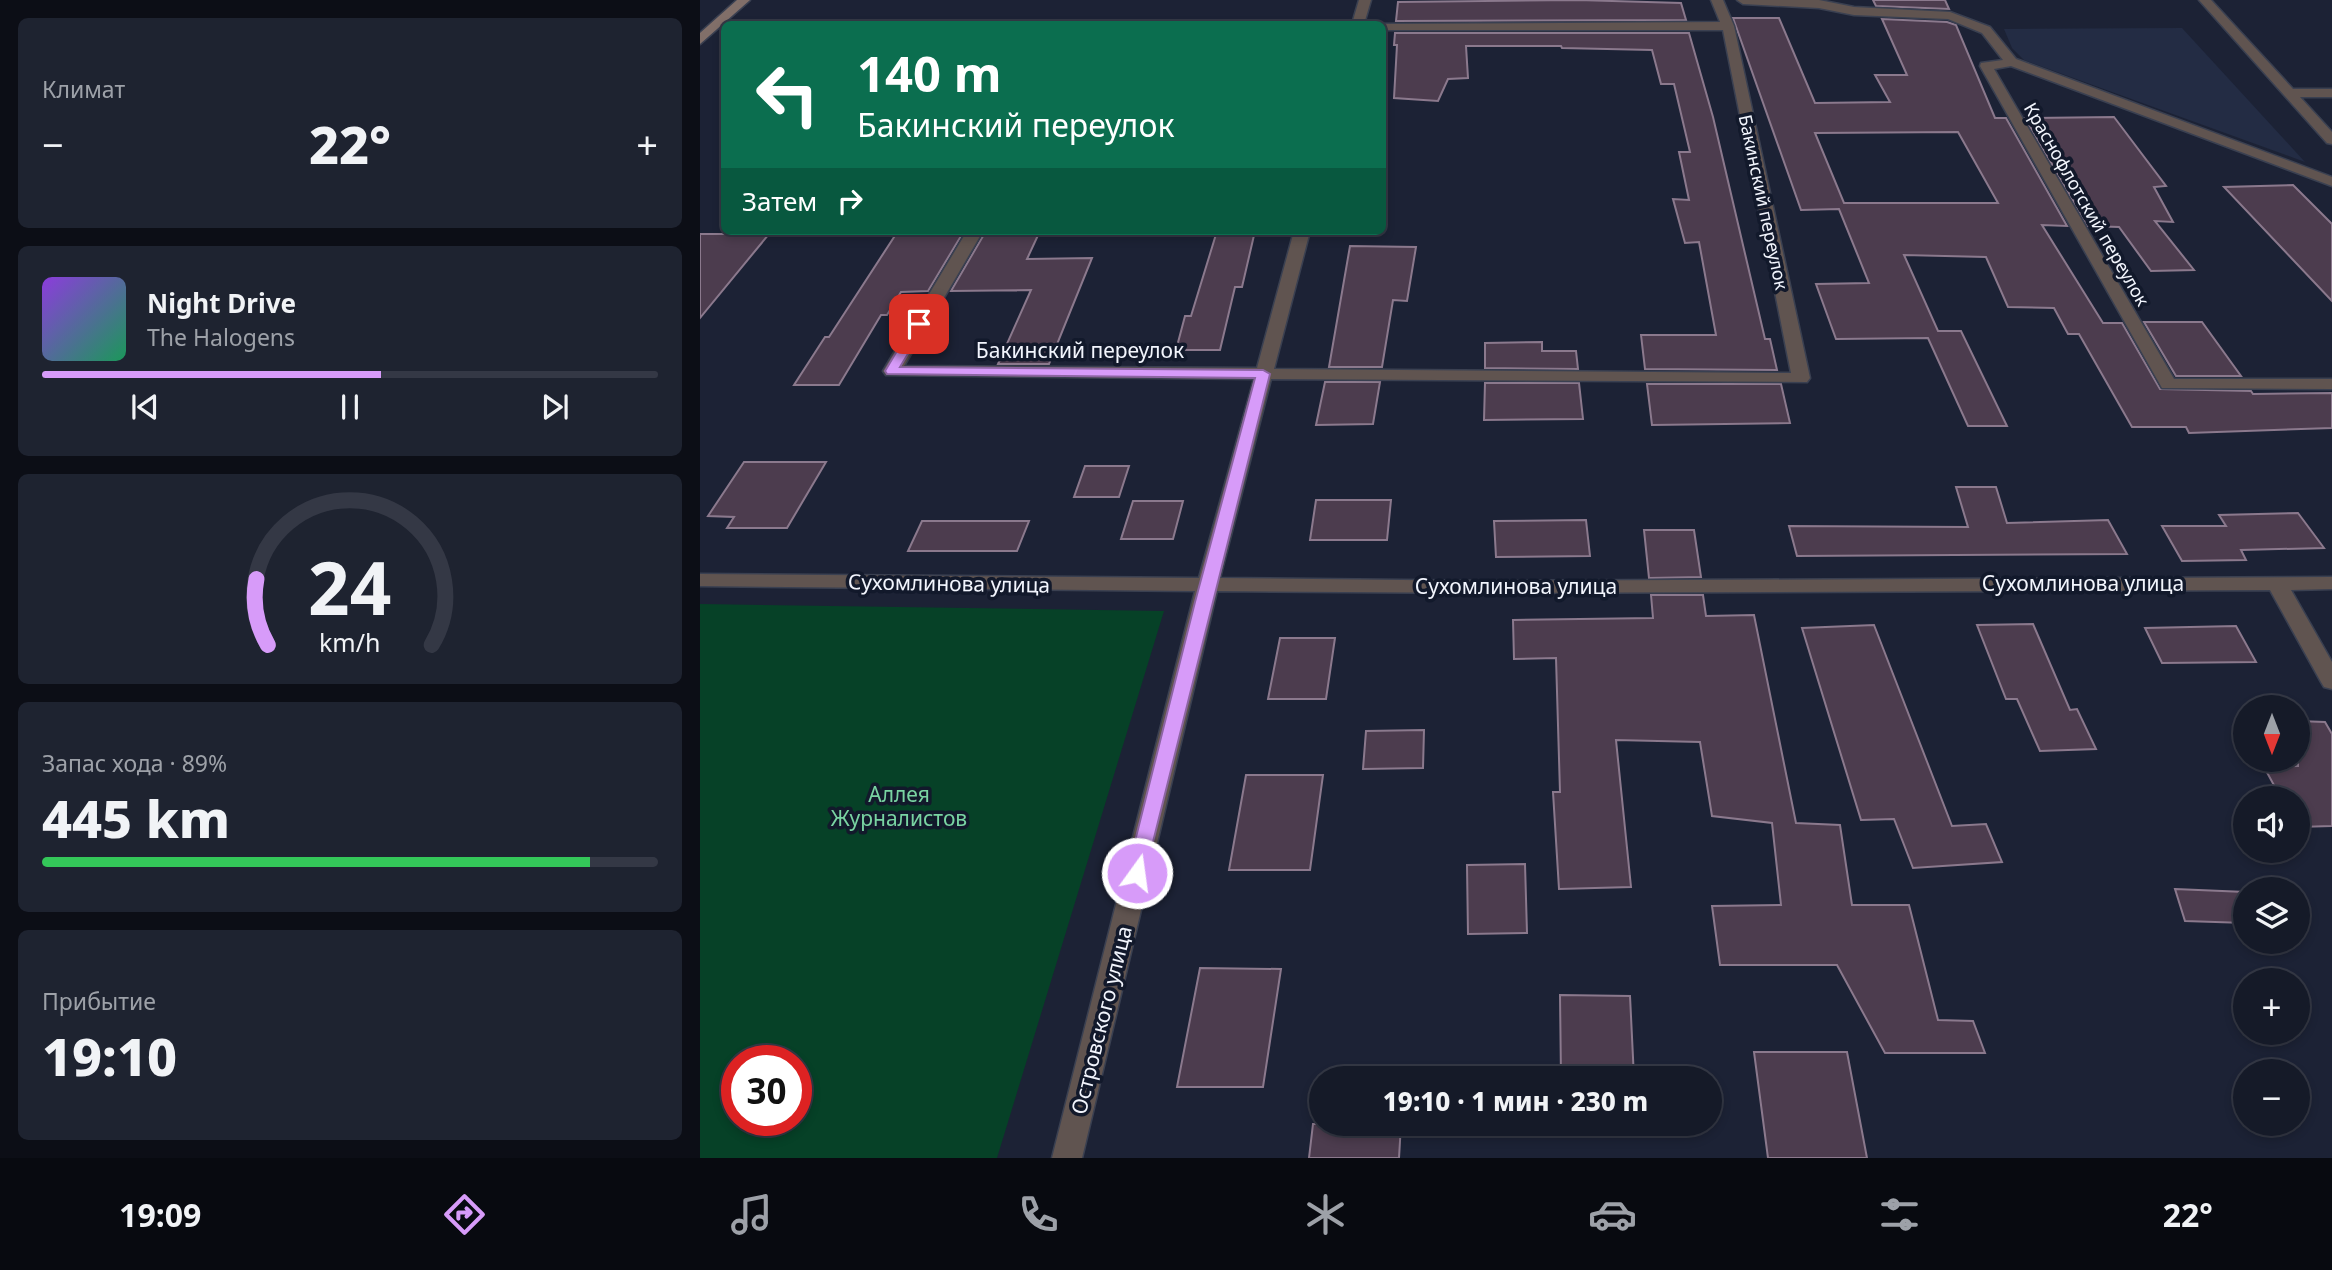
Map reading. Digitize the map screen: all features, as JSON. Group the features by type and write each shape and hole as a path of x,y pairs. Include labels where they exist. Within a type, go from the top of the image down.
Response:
{"main road":[{"path":"700,40 744,0"}],"street":[{"path":"1359,21 1365,0"},
{"name":"Бакинский переулок","path":"973,235 891,371 1801,378 1728,26 1717,0"},
{"path":"1743,0 1819,4 1854,11 1950,16 1986,30 2012,62"},
{"path":"2205,0 2332,140"},
{"path":"1386,26 1728,26"},
{"name":"Краснофлотский переулок","path":"2332,182 2012,62 1986,66 2168,384 2332,384"},
{"path":"2289,93 2332,93"},
{"name":"Островского улица","path":"1067,1158 1207,586 1301,235"},
{"name":"Сухомлинова улица","path":"700,580 1207,586 2332,583"},
{"path":"2276,582 2332,682"}],"shaded area":[{"path":"2182,28 2305,162 2024,60 2012,48 2004,29"}],"green space":[{"name":"Аллея Журналистов","path":"700,604 1164,611 997,1158 700,1158"}],"building":[{"path":"1578,0 1681,3 1686,20 1396,21 1398,2"},
{"path":"1873,0 1945,0 1949,9 1876,6"},
{"path":"1733,18 1779,18 1815,103 1890,102 1875,75 1907,75 1882,19 1947,22 1956,25 1995,118 2006,118 2067,226 2042,225 2103,323 2122,323 2160,389 2251,391 2253,394 2332,393 2332,428 2189,433 2186,427 2132,427 2079,334 2068,334 2054,308 2008,307 1986,257 1904,255 1938,331 1961,331 2007,426 1968,426 1928,338 1836,339 1816,284 1869,283 1839,209 1801,210","holes":["1958,132 1998,203 1844,203 1815,133"]},
{"path":"1395,33 1689,33 1713,117 1765,339 1770,339 1777,370 1645,369 1641,335 1716,335 1699,242 1685,243 1673,199 1689,200 1679,152 1690,152 1674,84 1661,84 1652,50 1466,46 1468,78 1448,79 1438,101 1394,98 1397,45 1394,45"},
{"path":"2114,117 2166,186 2154,187 2173,222 2155,221 2194,270 2151,271 2119,227 2088,226 2025,118"},
{"path":"2293,185 2332,224 2332,301 2224,187"},
{"path":"700,234 768,235 700,318"},
{"path":"895,235 962,235 928,291 901,292 887,315 881,315 839,385 794,385 825,337 829,337"},
{"path":"984,235 1038,235 1027,259 1092,258 1049,364 998,364 1031,290 951,291"},
{"path":"1216,235 1254,235 1242,287 1235,287 1220,350 1176,350 1185,316 1191,316"},
{"path":"1350,246 1416,247 1407,301 1393,300 1382,367 1329,367"},
{"path":"2144,322 2202,322 2241,376 2176,376"},
{"path":"1542,342 1542,351 1576,351 1578,369 1485,368 1485,343"},
{"path":"1325,382 1380,382 1373,424 1316,425"},
{"path":"1485,383 1579,383 1583,419 1484,420"},
{"path":"1647,384 1781,384 1790,423 1652,425"},
{"path":"744,462 826,462 787,528 727,528 734,517 708,516"},
{"path":"1085,466 1129,466 1119,497 1074,497"},
{"path":"1956,487 1996,487 2007,523 2108,520 2127,554 1797,556 1789,526 1968,527"},
{"path":"1316,500 1391,500 1387,540 1310,540"},
{"path":"1133,501 1183,501 1173,539 1121,539"},
{"path":"2298,513 2324,548 2241,550 2246,560 2182,561 2162,526 2226,526 2219,515"},
{"path":"1586,520 1590,556 1496,557 1494,521"},
{"path":"922,521 1029,521 1017,551 908,551"},
{"path":"1644,530 1694,530 1701,577 1649,578"},
{"path":"1651,595 1703,595 1706,616 1754,615 1796,823 1840,825 1852,905 1909,905 1938,1020 1973,1021 1985,1053 1885,1053 1837,965 1720,965 1712,906 1781,905 1772,823 1712,816 1700,742 1616,740 1631,887 1559,889 1553,792 1560,792 1556,658 1514,659 1513,620 1653,618"},
{"path":"2033,624 2070,710 2077,709 2096,749 2040,751 2017,699 2006,699 1977,625"},
{"path":"1874,625 1952,826 1986,824 2002,862 1913,868 1894,819 1861,820 1802,628"},
{"path":"2236,626 2256,662 2162,663 2145,628"},
{"path":"1280,638 1335,638 1326,699 1268,699"},
{"path":"2310,721 2325,722 2332,734 2332,826 2310,827 2310,786 2274,786 2267,772 2310,772"},
{"path":"1424,730 1423,768 1363,769 1366,731"},
{"path":"1246,775 1323,775 1310,870 1229,870"},
{"path":"1525,864 1527,933 1468,934 1467,865"},
{"path":"2175,889 2233,891 2233,923 2185,921"},
{"path":"1200,968 1281,969 1263,1087 1177,1087"},
{"path":"1560,995 1630,996 1633,1066 1561,1066"},
{"path":"1754,1052 1847,1052 1867,1158 1768,1158"},
{"path":"1312,1136 1400,1136 1399,1158 1309,1158"}],"route":[{"path":"919,324 891,371 1263,374 1203,602 1137,873"}]}
